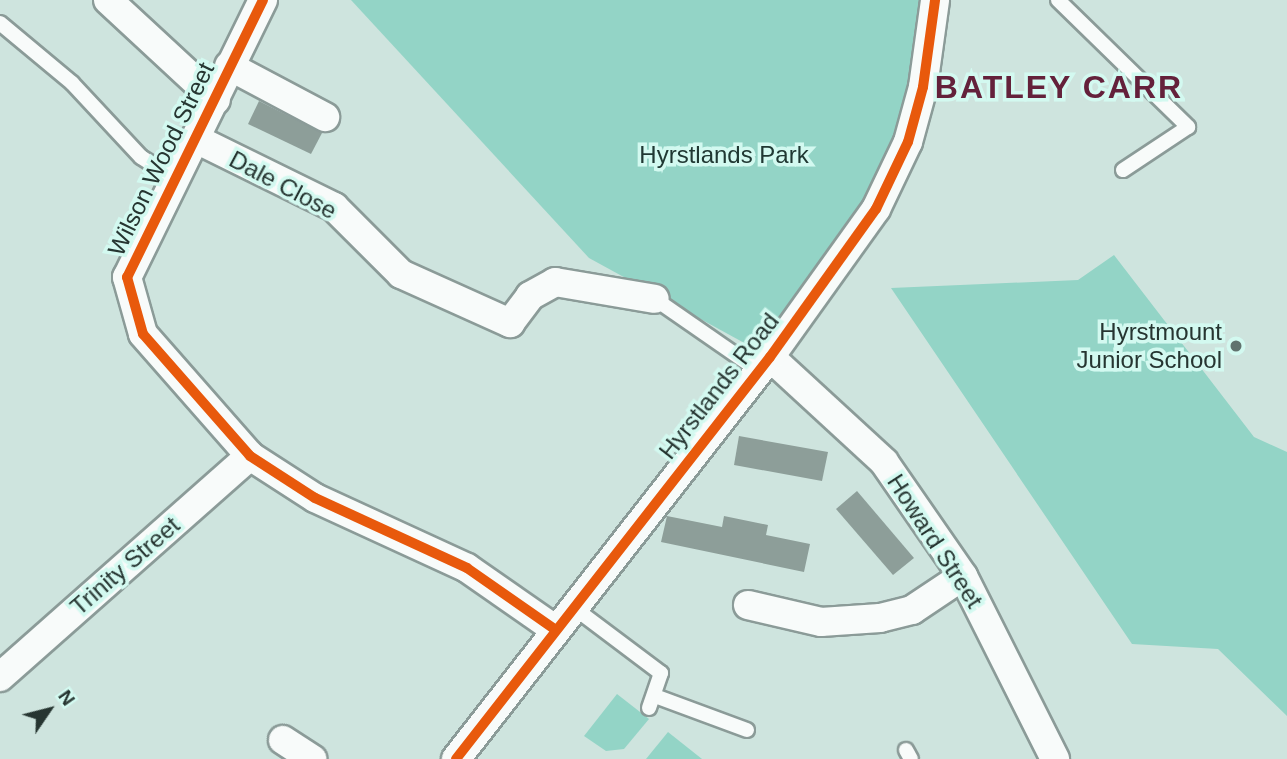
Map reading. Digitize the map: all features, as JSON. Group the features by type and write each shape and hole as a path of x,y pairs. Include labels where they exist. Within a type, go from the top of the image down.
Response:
{"street":[{"path":"108,0 216,100"},
{"name":"Wilson Wood Street","path":"263,0 229,66 179,181 127,277 143,334 250,456 315,498 467,568 553,628"},
{"name":"Hyrstlands Road","path":"456,759 553,628 573,607 764,364 876,209 908,142 923,87 935,0"},
{"path":"229,66 325,117"},
{"name":"Dale Close","path":"198,140 334,207 401,274 510,323 530,296 555,282 655,299"},
{"name":"Howard Street","path":"764,364 884,462 963,576 1055,759"},
{"name":"Trinity Street","path":"0,677 250,456"},
{"path":"748,605 821,622 880,618 912,610 963,576"},
{"path":"284,740 312,759"}],"lane":[{"path":"1058,0 1188,127 1124,170"},
{"path":"0,23 72,83 141,158 179,181"},
{"path":"655,299 764,364"},
{"path":"573,607 661,673 652,702 747,730"}],"green space":[{"name":"Hyrstlands Park","path":"351,0 935,0 908,142 770,357 589,258"},
{"path":"1114,255 1254,437 1287,452 1287,716 1218,649 1132,644 891,288 1078,280"},
{"path":"617,694 649,719 624,749 606,751 584,736"},
{"path":"668,732 702,759 646,759"}],"building":[{"path":"259,101 322,133 311,154 248,124"},
{"path":"739,436 828,452 822,481 734,465"},
{"path":"857,491 914,558 893,575 836,509"},
{"path":"667,516 722,527 724,516 768,525 766,535 810,544 804,572 661,542"}],"cycle path":[{"path":"263,0 127,277 143,334 250,456 315,498 467,568 553,628"},
{"path":"456,759 770,357 876,209 908,142 923,87 935,0"}],"place":[{"name":"Hyrstmount Junior School","path":"1236,346"}],"district":[{"name":"BATLEY CARR","path":"1059,87"}]}
